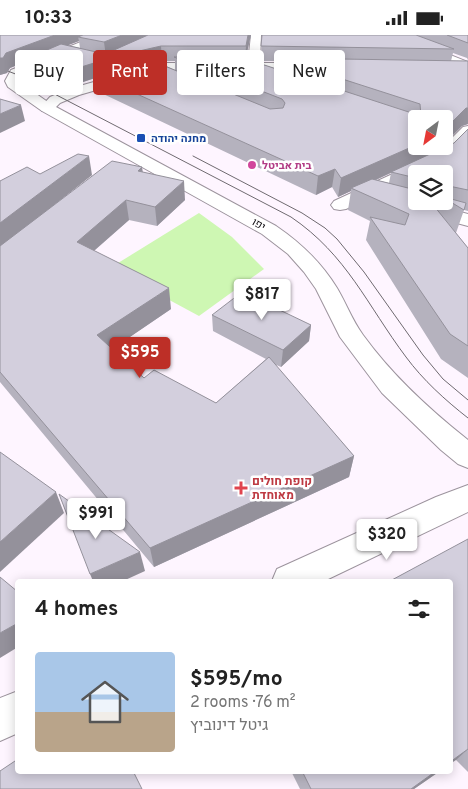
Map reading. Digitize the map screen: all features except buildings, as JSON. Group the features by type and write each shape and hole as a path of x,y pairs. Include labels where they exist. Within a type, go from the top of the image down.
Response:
{"street":[{"path":"255,50 256,35"},
{"path":"390,35 467,69"},
{"path":"71,50 111,36"},
{"name":"יפו","path":"15,69 12,70 11,81 15,85"},
{"path":"442,69 467,69"},
{"path":"46,108 55,100 93,86"},
{"name":"יפו","path":"28,95 125,161 269,230 287,242 317,274 351,336 384,381 421,418 468,456"},
{"path":"340,205 442,157 456,136"},
{"path":"367,193 394,200"},
{"path":"431,210 468,220"},
{"path":"293,579 447,506 468,498"},
{"path":"0,720 15,712"}],"green space":[{"path":"199,213 232,237 264,269 199,316 110,268"}],"tram line":[{"path":"0,68 18,75 291,217 310,232 342,264 406,357 427,382 468,418"},
{"path":"193,156 302,213 325,228 337,239 364,272 423,355 443,379 468,400"}],"place":[{"name":"מחנה יהודה","path":"141,138"},
{"name":"בית אביטל","path":"252,165"},
{"name":"קופת חולים מאוחדת","path":"241,488"}]}
